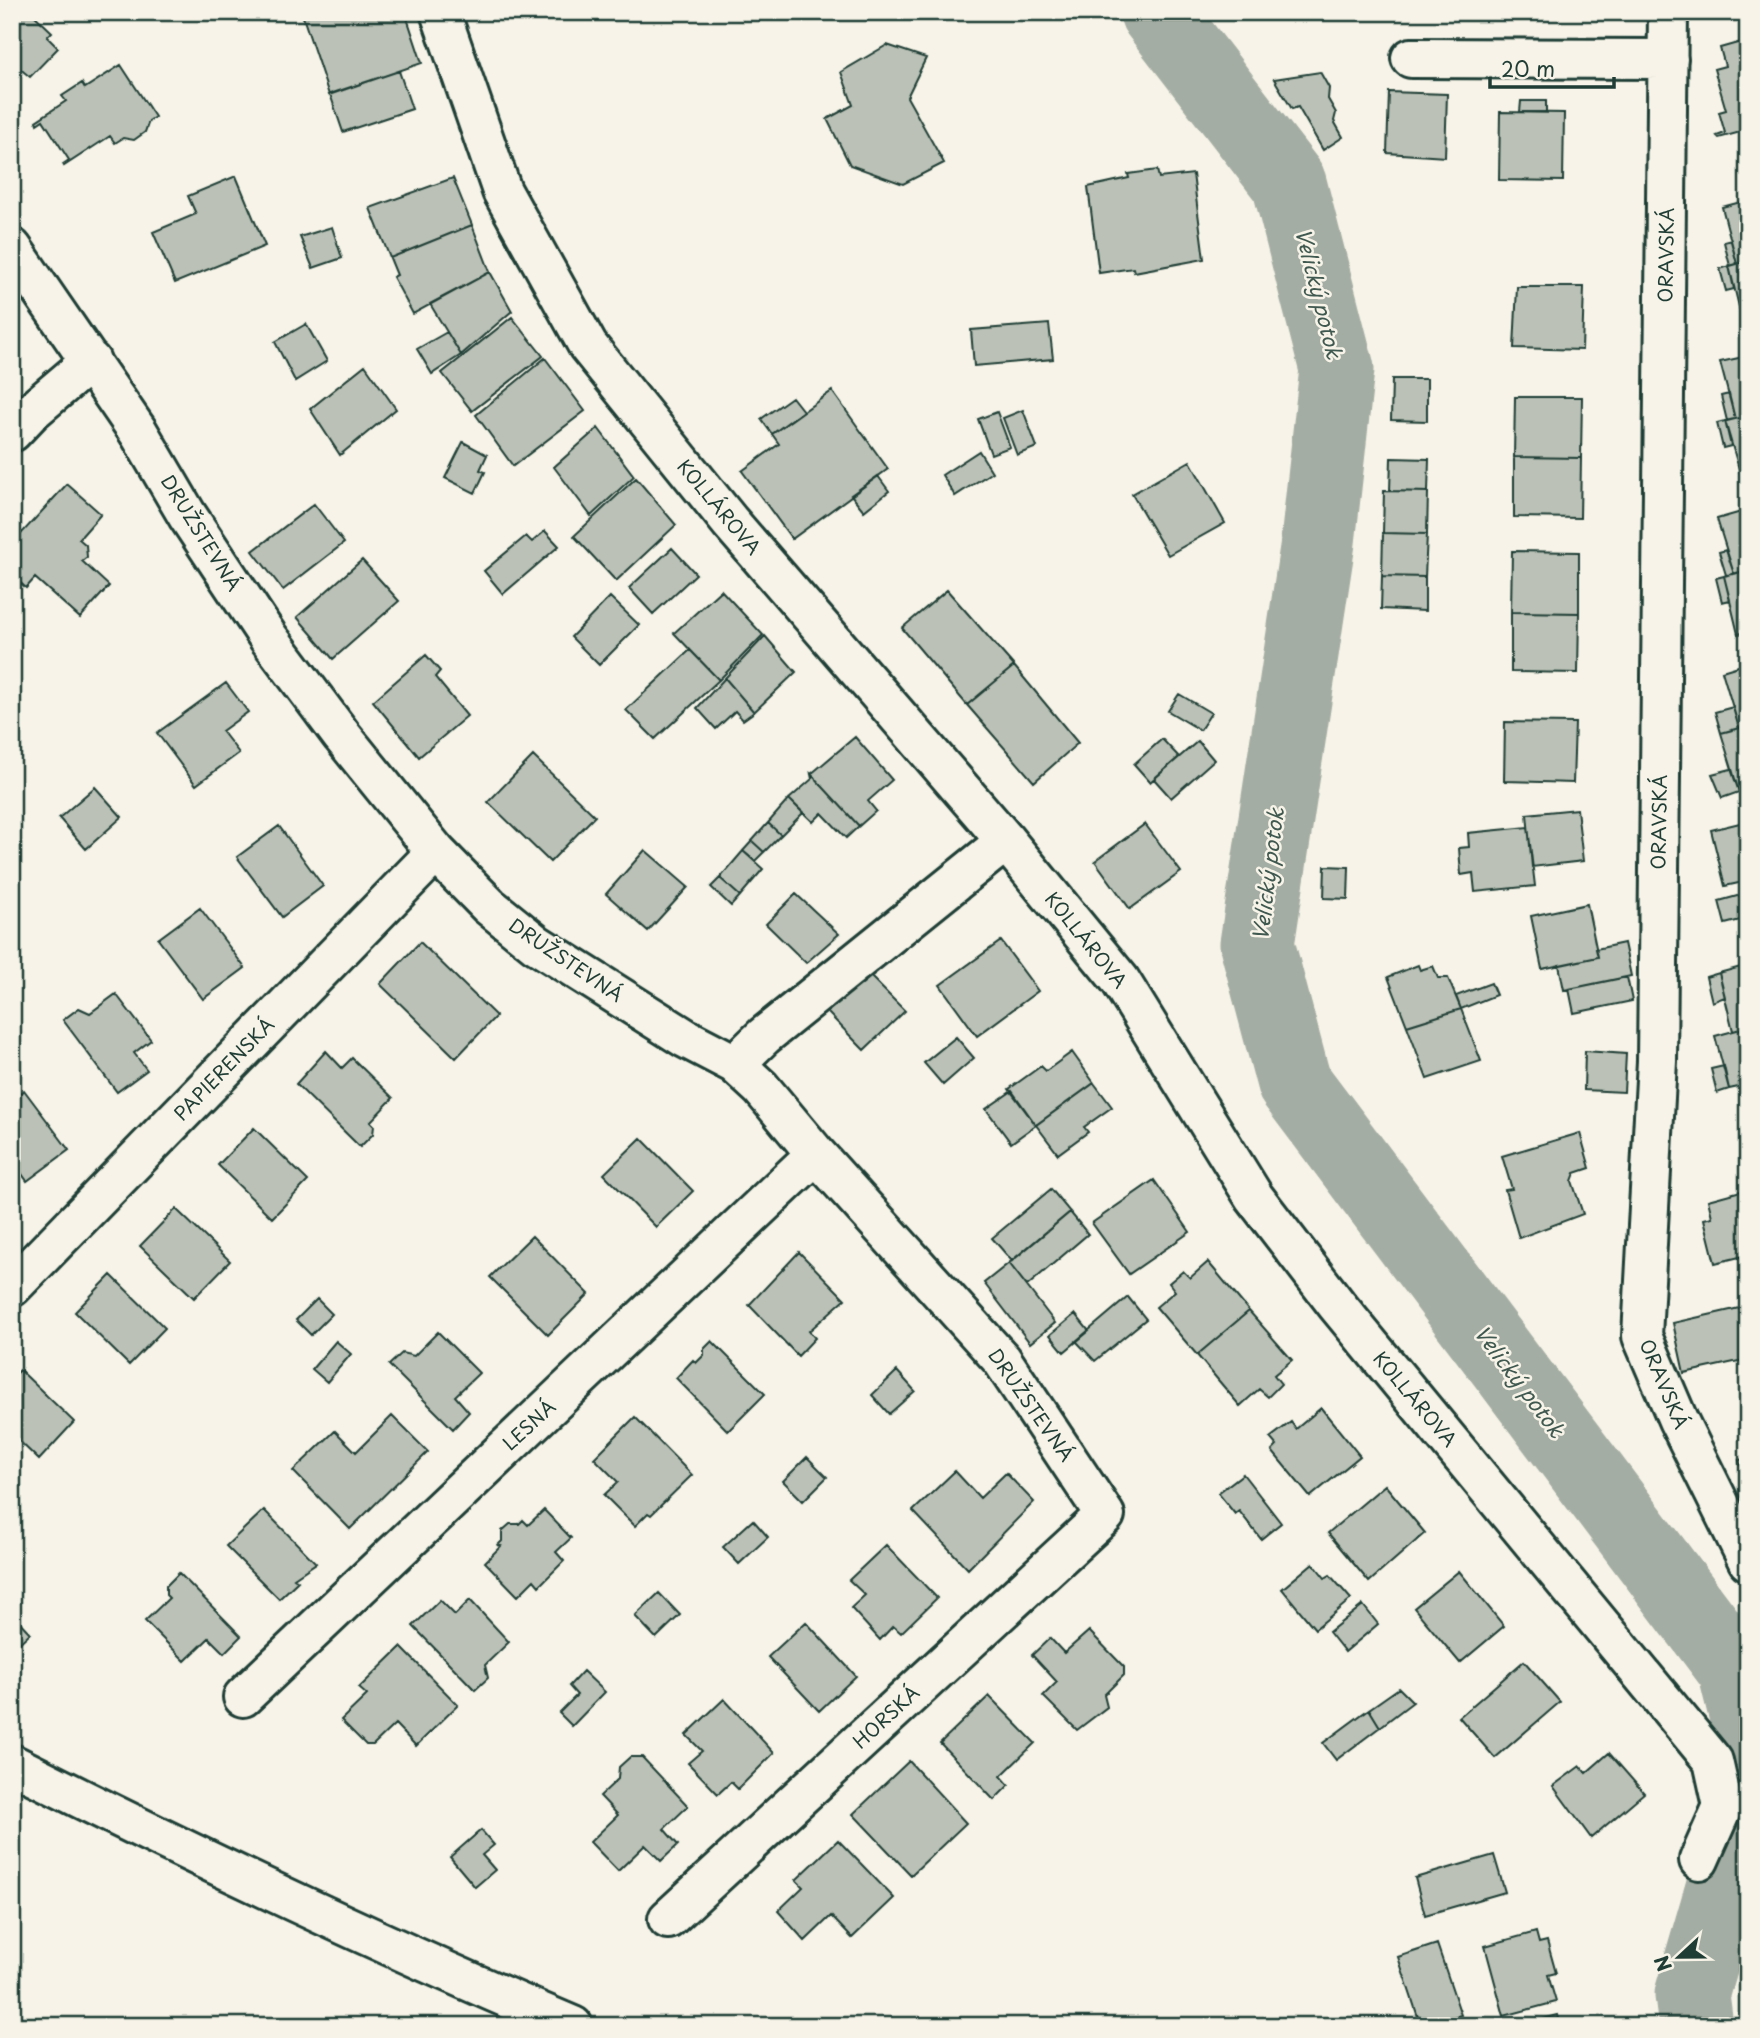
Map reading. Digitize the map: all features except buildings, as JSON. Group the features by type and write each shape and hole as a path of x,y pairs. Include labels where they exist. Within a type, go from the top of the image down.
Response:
{"street":[{"name":"KOLLÁROVA","path":"440,12 502,191 588,346 730,522 1006,841 1120,980 1254,1197 1320,1283 1713,1761 1723,1806 1699,1860"},
{"name":"ORAVSKÁ","path":"1668,12 1657,1061 1642,1336 1678,1420 1748,1561"},
{"path":"1411,58 1668,59"},
{"name":"DRUŽSTEVNÁ","path":"12,248 139,433 187,515 268,637 342,736 436,852 489,906 537,944 685,1038 735,1065 761,1088 816,1154 1002,1360 1105,1515"},
{"path":"12,432 31,412 91,361"},
{"path":"735,1065 764,1036 1006,841"},
{"name":"PAPIERENSKÁ","path":"12,1287 436,852"},
{"name":"LESNÁ","path":"243,1696 816,1154"},
{"name":"HORSKÁ","path":"668,1919 1105,1515"},
{"path":"12,1764 161,1838 500,1995 573,2026"}],"waterway":[{"name":"Velický potok","path":"1157,12 1289,183 1337,369 1318,542 1257,944 1294,1083 1735,1669 1748,1722"},
{"name":"Velický potok","path":"1696,2026 1692,1995 1735,1847 1748,1765"}]}
